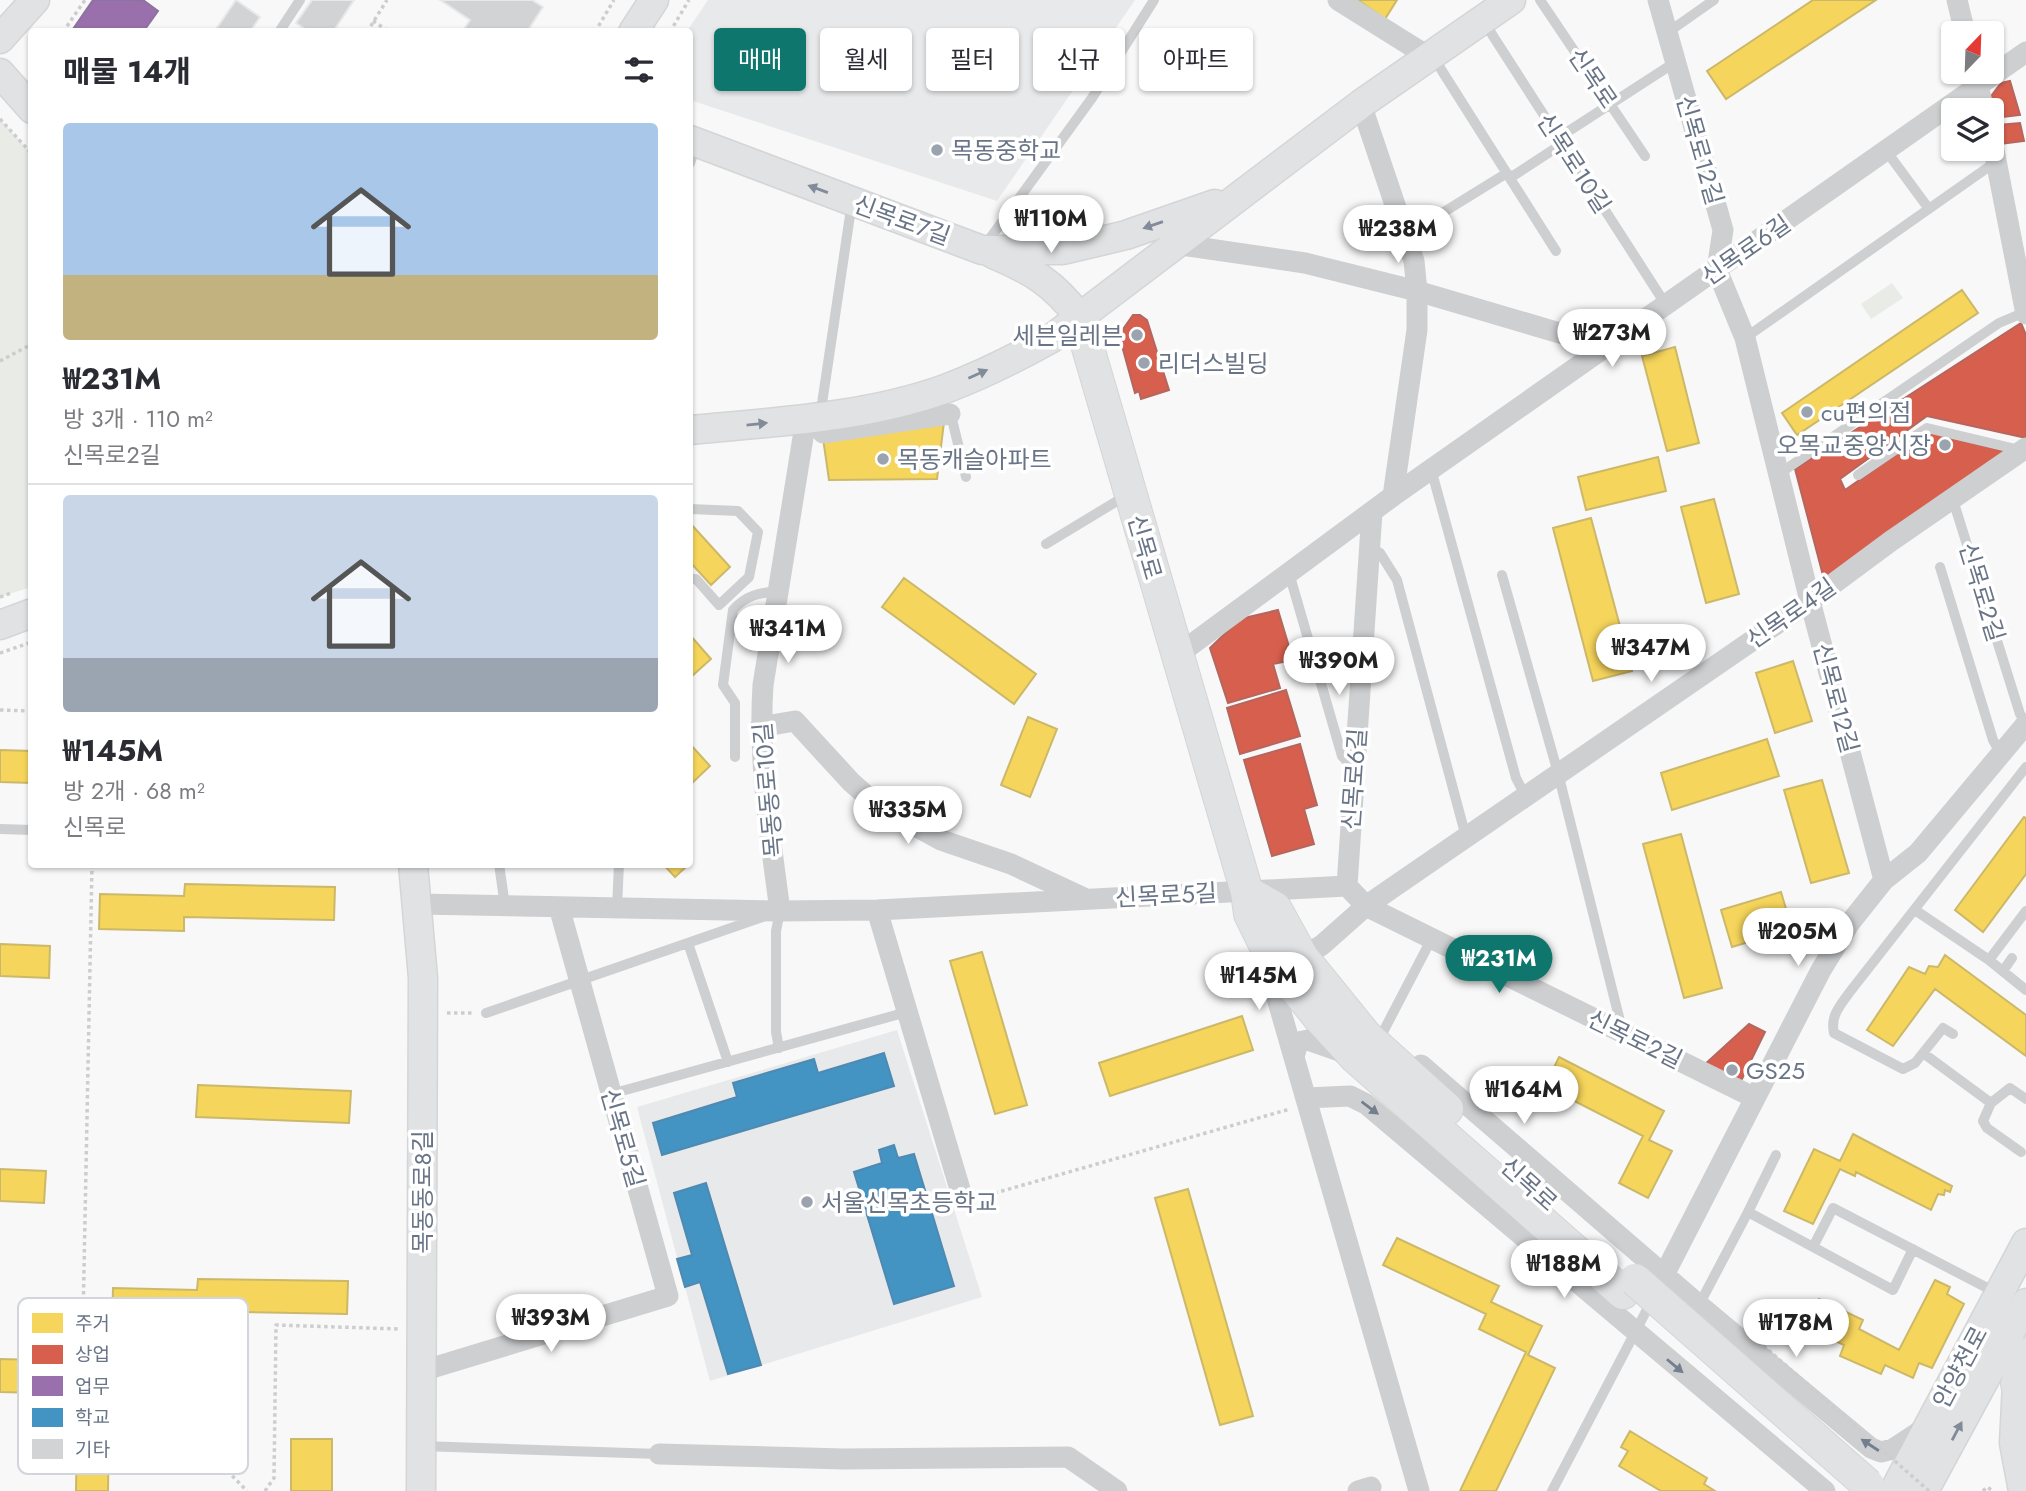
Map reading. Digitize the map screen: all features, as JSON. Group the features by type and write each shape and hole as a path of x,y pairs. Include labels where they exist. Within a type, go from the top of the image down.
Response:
{"main road":[{"path":"0,39 35,0"},
{"path":"636,28 654,0"},
{"path":"693,430 813,418 897,402 947,401 1052,338 1361,104 1511,0"},
{"path":"0,73 28,104"},
{"name":"신목로7길","path":"693,149 852,202 982,250 1063,250 1126,235 1241,194"},
{"path":"982,250 1024,267 1045,280 1064,296 1079,317"},
{"name":"신목로","path":"1079,317 1247,892 1275,908 1294,989 1355,1057 1641,1283"},
{"path":"0,625 28,614"},
{"name":"목동동로8길","path":"414,868 418,904 423,1014 421,1491"},
{"name":"신목로","path":"1287,959 1369,1027 1366,1036 1870,1489"},
{"name":"안양천로","path":"1870,1489 1928,1426 2026,1243"},
{"name":"안양천로","path":"1927,1491 2026,1303"},
{"path":"2023,1491 2014,1443 2017,1384 2026,1354"}],"street":[{"path":"1338,0 1429,57"},
{"name":"신목로12길","path":"1658,0 1723,229 1717,270 1745,338 1810,601 1884,880"},
{"path":"1956,0 1962,21"},
{"name":"신목로6길","path":"2004,64 2026,52"},
{"name":"신목로6길","path":"1176,656 1431,469 1887,152 1970,84"},
{"path":"1361,104 1414,261 1417,291 1417,330 1393,496"},
{"path":"1997,161 2019,241 2026,313"},
{"path":"1175,244 1305,262 1417,291 1607,347"},
{"path":"813,418 823,433 920,426 947,401"},
{"name":"목동동로10길","path":"780,911 762,770 763,685 778,592 813,418"},
{"name":"신목로4길","path":"1287,959 1322,945 1366,906 1810,601 2024,449"},
{"name":"신목로6길","path":"1348,886 1372,512"},
{"name":"신목로5길","path":"761,727 795,721 851,782 877,805 941,840 1012,863 1085,899"},
{"name":"신목로2길","path":"1641,1283 1755,1098 1821,970 1850,924 1884,880 1918,853 2026,723"},
{"path":"1247,892 1348,886"},
{"name":"신목로2길","path":"1348,886 1366,906 1755,1098"},
{"name":"신목로5길","path":"418,904 780,911 877,910 1247,892"},
{"name":"신목로5길","path":"422,1371 667,1296 559,907"},
{"path":"877,910 962,1196"},
{"name":"신목로","path":"1287,959 1272,981 1419,1491"},
{"path":"1294,1057 1298,1042 1308,1040 1355,1057"},
{"path":"1306,1098 1350,1096 1366,1104 1634,1332 1807,1470 1825,1491"},
{"path":"1641,1283 1699,1305 1831,1427 1871,1448 1881,1452 1893,1449 1928,1426"},
{"path":"659,1454 844,1459 1068,1457 1117,1491"}],"lane":[{"path":"282,28 300,0"},
{"path":"982,250 1092,98 1154,0"},
{"name":"신목로","path":"1540,0 1645,156"},
{"path":"1667,33 1714,0"},
{"name":"신목로10길","path":"1482,20 1666,306"},
{"path":"1429,57 1437,63 1556,251"},
{"path":"1405,236 1509,176 1674,64"},
{"path":"1887,152 1929,209"},
{"path":"1745,338 1997,161"},
{"path":"813,418 852,202"},
{"path":"1779,474 1858,415 1999,323 2026,313"},
{"path":"1962,334 1969,344"},
{"path":"947,401 966,477"},
{"name":"신목로4길","path":"1858,475 1927,428 2024,449"},
{"path":"1431,469 1516,778 1525,795"},
{"path":"1046,544 1130,493"},
{"name":"신목로2길","path":"1953,500 2020,714 2026,723"},
{"path":"693,509 738,511 758,532 749,578 719,605 696,579 693,579"},
{"path":"1369,547 1380,553 1397,580 1466,836"},
{"name":"신목로2길","path":"1940,567 1993,740 2001,754"},
{"path":"1289,573 1342,756 1355,771"},
{"path":"1502,576 1558,773 1623,1033"},
{"path":"735,757 735,703 723,685 733,610 741,601 755,593 778,592"},
{"path":"1953,1034 1942,1028 1916,1063 1903,1069 1834,1032 1832,1023 1835,1012 2026,767"},
{"path":"0,829 28,830"},
{"path":"500,868 505,905"},
{"path":"617,908 619,868"},
{"path":"1915,909 1989,960 2026,990"},
{"path":"779,1048 776,1032 776,930 780,911"},
{"name":"신목로5길","path":"579,981 780,911"},
{"path":"1989,960 2026,911"},
{"path":"1369,1027 1432,938"},
{"path":"688,943 728,1062"},
{"path":"2003,971 2012,958"},
{"path":"486,1013 579,981"},
{"path":"611,1094 907,1012"},
{"path":"1923,1053 1991,1103"},
{"path":"2021,1152 1987,1128 1983,1121 1991,1103 2010,1088 2026,1099"},
{"path":"1699,1305 1776,1155"},
{"path":"1813,1247 1826,1231 1833,1208 1999,1294"},
{"path":"1748,1212 1893,1290 1913,1250"},
{"path":"1552,1491 1634,1332 1641,1283"},
{"path":"1821,1458 1828,1447 1831,1427"},
{"path":"421,1446 659,1454"}],"path":[{"path":"66,28 85,0"},
{"path":"369,28 387,0"},
{"path":"597,28 614,0"},
{"path":"672,28 689,0"},
{"path":"373,21 384,28"},
{"path":"0,119 28,150"},
{"path":"0,361 28,346"},
{"path":"0,653 28,643"},
{"path":"0,710 28,711"},
{"path":"83,1298 92,868"},
{"path":"423,1014 486,1013"},
{"path":"962,1196 973,1199 1297,1107 1302,1128 1314,1124"},
{"path":"265,1491 274,1478 276,1325 422,1330"},
{"path":"1758,1341 1927,1491"},
{"path":"231,1474 247,1491"},
{"path":"1983,1491 1987,1487 1993,1491"}],"shaded area":[{"name":"목동중학교","path":"708,0 1135,0 1116,28 1033,28 1033,91 1073,91 997,201 693,101 693,28 689,28"},
{"path":"0,119 28,150 28,588 0,597"},
{"path":"1892,283 1903,298 1871,319 1861,304"},
{"name":"서울신목초등학교","path":"897,1030 982,1297 710,1381 637,1107"}],"building: 주거":[{"path":"1358,0 1397,0 1385,19"},
{"path":"1813,0 1876,0 1726,99 1707,71"},
{"path":"1962,290 1978,313 1797,435 1782,413"},
{"path":"1675,347 1699,443 1667,451 1642,356"},
{"name":"목동캐슬아파트","path":"944,422 937,479 829,480 823,438"},
{"path":"1658,457 1666,491 1586,510 1578,477"},
{"path":"1714,499 1739,594 1706,603 1681,507"},
{"path":"1591,518 1632,671 1593,681 1553,528"},
{"path":"693,526 730,567 711,585 693,565"},
{"path":"904,578 1036,674 1014,704 882,607"},
{"path":"693,638 711,659 693,675"},
{"path":"1793,661 1812,721 1775,733 1756,673"},
{"path":"1028,717 1057,729 1030,797 1001,785"},
{"path":"1767,739 1779,776 1672,810 1661,773"},
{"path":"693,747 710,766 693,782"},
{"path":"0,750 28,751 28,783 0,782"},
{"path":"1822,780 1849,873 1811,883 1784,790"},
{"path":"2024,817 2026,874 1983,932 1955,910"},
{"path":"1681,834 1722,988 1684,998 1643,844"},
{"path":"667,868 685,868 675,877"},
{"path":"185,884 335,887 334,920 184,917 184,931 99,929 100,894 184,896"},
{"path":"1781,892 1792,929 1732,947 1721,910"},
{"path":"0,944 50,946 49,978 0,976"},
{"path":"982,952 1027,1105 995,1114 950,961"},
{"path":"1945,955 2026,1015 2026,1056 1935,989 1893,1046 1867,1030 1909,967 1925,974 1929,966 1938,967"},
{"path":"1242,1016 1253,1050 1110,1096 1099,1063"},
{"path":"1559,1057 1664,1111 1649,1140 1672,1151 1648,1198 1619,1183 1643,1136 1545,1086"},
{"path":"198,1085 351,1091 349,1123 196,1117"},
{"path":"1853,1134 1952,1186 1950,1192 1945,1190 1944,1195 1938,1194 1931,1210 1856,1172 1855,1176 1840,1169 1813,1224 1784,1211 1814,1149 1840,1161"},
{"path":"0,1169 46,1171 44,1203 0,1201"},
{"path":"1188,1189 1253,1416 1220,1425 1155,1198"},
{"path":"1397,1238 1499,1286 1491,1302 1542,1326 1528,1355 1555,1368 1496,1491 1460,1491 1526,1352 1479,1329 1486,1314 1383,1265"},
{"path":"198,1279 348,1281 347,1314 248,1312 248,1298 113,1298 113,1288 197,1290"},
{"path":"1935,1280 1950,1287 1947,1294 1964,1304 1932,1368 1919,1363 1913,1378 1885,1365 1881,1374 1840,1356 1844,1345 1805,1327 1819,1299 1863,1320 1859,1329 1899,1350"},
{"path":"0,1359 18,1359 18,1392 0,1392"},
{"path":"1630,1431 1707,1478 1704,1484 1715,1491 1661,1491 1619,1466 1628,1451 1621,1447"},
{"path":"291,1439 332,1439 332,1491 291,1491"},
{"path":"76,1474 108,1474 108,1491 76,1491"}],"building: 상업":[{"path":"2010,81 2020,115 2004,117 2004,98 1990,98 2004,82"},
{"path":"2020,123 2024,141 2004,144 2004,124"},
{"name":"리더스빌딩","path":"1133,315 1140,315 1147,320 1169,390 1141,399 1139,391 1135,393 1119,335"},
{"name":"오목교중앙시장","path":"2021,323 2026,335 2026,438 1927,416 1840,479 1845,490 1928,432 2009,452 1824,579 1795,469"},
{"path":"1278,610 1293,660 1273,664 1280,688 1228,703 1210,648 1240,619"},
{"path":"1286,690 1300,736 1240,754 1227,708"},
{"path":"1300,744 1317,805 1304,809 1314,844 1272,856 1244,760"},
{"path":"1749,1024 1765,1032 1742,1079 1730,1082 1704,1065"}],"building: 업무":[{"path":"93,0 143,0 158,11 146,28 74,28"}],"building: 학교":[{"path":"884,1053 894,1086 662,1155 653,1123 737,1097 733,1083 814,1059 818,1073"},
{"path":"894,1145 898,1158 914,1154 954,1286 894,1304 854,1172 882,1163 879,1150"},
{"path":"706,1183 761,1365 728,1374 700,1282 685,1287 677,1259 692,1255 674,1193"}],"building: 기타":[{"path":"236,0 260,17 253,28 217,28"},
{"path":"312,0 354,0 336,28 303,28 296,23"},
{"path":"440,0 532,0 543,7 530,28 465,28 470,20"}],"place":[{"name":"목동중학교","path":"937,150"},
{"name":"세븐일레븐","path":"1137,335"},
{"name":"리더스빌딩","path":"1144,363"},
{"name":"cu편의점","path":"1807,412"},
{"name":"오목교중앙시장","path":"1945,445"},
{"name":"목동캐슬아파트","path":"883,459"},
{"name":"GS25","path":"1732,1070"},
{"name":"서울신목초등학교","path":"807,1202"}]}
